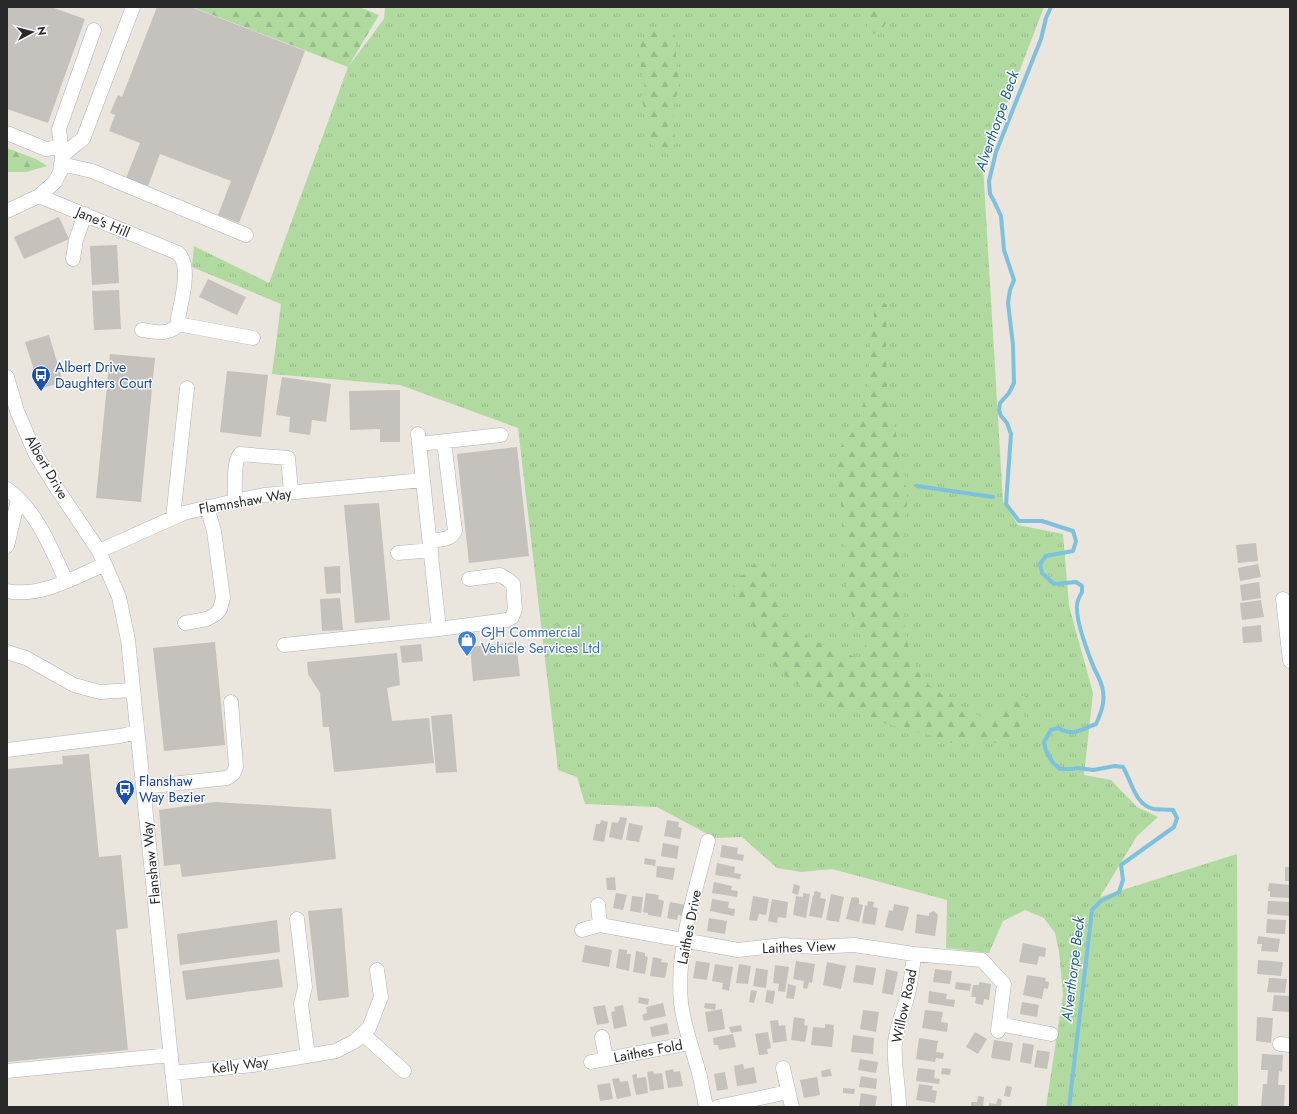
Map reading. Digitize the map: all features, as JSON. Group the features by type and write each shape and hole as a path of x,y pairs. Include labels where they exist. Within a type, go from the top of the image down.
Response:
{"street":[{"path":"61,156 83,139 133,7"},
{"path":"7,211 39,196 55,182 61,170 59,129 94,30"},
{"path":"7,133 46,149 92,171 246,235"},
{"name":"Jane's Hill","path":"39,196 178,253 183,260 185,274 178,319 180,323"},
{"path":"73,259 76,240 85,214"},
{"path":"142,330 169,332 180,323 183,325 253,338"},
{"name":"Albert Drive","path":"7,377 17,411 36,455 100,551"},
{"path":"173,518 187,388"},
{"path":"439,629 418,439 444,442 501,435"},
{"path":"398,553 430,546 449,538 455,531 444,442"},
{"path":"235,501 236,465 240,454 288,458 291,492"},
{"name":"Flamnshaw Way","path":"100,551 184,513 207,507 264,495 423,480"},
{"path":"7,489 28,510 44,534 66,581"},
{"path":"7,546 18,500"},
{"path":"185,623 207,619 216,614 220,609 223,598 214,532 207,507"},
{"name":"Flanshaw Way","path":"100,551 119,597 128,640 176,1107"},
{"path":"7,591 36,591 56,586 105,564"},
{"path":"284,645 489,623 507,620 512,617 515,610 513,584 507,578 500,575 469,579"},
{"path":"1283,599 1288,632 1290,661"},
{"path":"7,652 26,658 74,685 100,692 133,690"},
{"path":"143,787 227,778 233,774 236,767 231,702"},
{"path":"7,750 120,736 137,732"},
{"name":"Laithes Drive","path":"706,1107 681,1004 680,975 684,941 708,841"},
{"path":"582,930 600,925 598,905"},
{"path":"297,919 305,987 301,1004 308,1056"},
{"name":"Laithes View","path":"600,925 738,950 783,945 816,947 854,945 914,954 982,960 1004,984 998,1028 1051,1034"},
{"name":"Willow Road","path":"900,1107 895,1043 899,1020 908,995 914,954"},
{"name":"Kelly Way","path":"172,1073 253,1065 336,1051 355,1041 369,1028 381,997 377,970"},
{"path":"363,1034 404,1071"},
{"name":"Laithes Fold","path":"602,1037 606,1059"},
{"name":"Laithes Fold","path":"590,1062 690,1043"},
{"path":"7,1071 171,1055"},
{"path":"783,1068 792,1107"},
{"path":"717,1107 788,1092"}],"green space":[{"path":"192,7 359,7 379,15 348,67"},
{"path":"385,7 1044,7 983,166 1003,502 1018,525 1063,534 1069,606 1093,693 1084,775 1111,780 1137,807 1158,817 1137,836 1100,897 1237,854 1238,1107 1046,1107 1063,995 1059,951 1055,933 1044,918 1025,910 1003,921 989,953 946,948 947,900 832,869 801,872 777,868 742,837 715,838 657,807 585,804 577,777 558,770 518,428 400,385 272,374 281,304 192,267 194,246 269,283 348,67 384,19"},
{"path":"867,7 889,7 889,15 883,28 878,34 867,33"},
{"path":"658,27 667,27 674,33 679,82 673,112 675,144 673,147 665,150 653,147 649,135 647,116 641,98 645,88 639,58 641,43 647,32"},
{"path":"7,148 36,159 47,166 26,172 7,172"},
{"path":"879,302 883,302 887,305 887,395 904,469 907,503 903,534 903,608 905,633 910,652 917,671 929,685 963,709 982,717 995,718 1004,704 1011,698 1027,696 1020,737 1015,743 1005,744 975,741 953,743 945,742 936,737 880,722 847,709 828,705 817,700 810,691 791,680 774,665 762,648 753,627 752,616 735,594 733,585 735,578 748,573 753,565 760,559 767,562 772,566 769,582 772,595 784,616 794,627 820,643 835,650 858,658 865,655 865,642 853,619 849,603 841,503 835,463 838,450 855,429 868,389 869,355 875,307"}],"building":[{"path":"7,7 51,7 85,19 48,123 7,109"},
{"path":"157,7 191,7 305,51 239,223 218,215 231,181 160,154 148,186 126,178 140,143 109,131 115,115 110,113 118,95 122,97"},
{"path":"59,217 69,239 24,259 14,237"},
{"path":"117,245 119,283 92,285 90,246"},
{"path":"208,279 246,297 237,315 199,297"},
{"path":"119,290 121,329 94,330 92,291"},
{"path":"49,335 63,382 40,389 25,342"},
{"path":"110,354 155,358 141,502 96,498"},
{"path":"227,371 268,375 261,437 220,432"},
{"path":"282,377 331,384 326,422 312,420 310,435 289,432 290,417 276,415"},
{"path":"400,390 400,442 380,442 380,429 350,430 349,391"},
{"path":"517,447 529,556 469,563 457,454"},
{"path":"379,503 390,620 355,623 344,505"},
{"path":"1256,543 1258,561 1238,563 1236,545"},
{"path":"1258,564 1261,577 1240,581 1238,568"},
{"path":"340,566 341,593 326,594 324,567"},
{"path":"1259,582 1261,598 1242,601 1240,585"},
{"path":"340,598 343,630 322,631 320,599"},
{"path":"1261,600 1264,617 1242,620 1240,603"},
{"path":"1261,625 1262,642 1243,643 1242,627"},
{"path":"215,642 225,745 164,751 153,648"},
{"path":"516,642 520,676 473,681 470,647"},
{"path":"421,644 423,661 402,663 400,646"},
{"path":"397,653 400,685 387,688 392,721 429,718 434,763 334,772 329,727 323,727 320,693 308,674 307,662"},
{"path":"452,714 457,772 436,773 431,716"},
{"path":"89,754 99,857 121,855 128,928 116,930 128,1050 7,1062 7,769 63,764 62,756"},
{"path":"215,802 331,809 336,859 182,877 180,864 164,866 159,810"},
{"path":"620,817 627,818 622,840 609,837 612,822 618,823"},
{"path":"601,820 608,822 604,842 593,840 596,824 600,824"},
{"path":"667,820 679,822 678,827 682,828 680,839 664,836"},
{"path":"629,823 643,826 639,842 626,840"},
{"path":"663,843 679,846 677,859 661,856"},
{"path":"722,845 738,848 737,854 744,855 743,861 720,857"},
{"path":"645,858 656,860 655,866 644,864"},
{"path":"717,863 735,867 734,873 741,874 740,879 715,875"},
{"path":"657,866 675,868 673,880 656,877"},
{"path":"1285,867 1290,867 1290,881 1285,881"},
{"path":"615,877 616,890 607,890 606,878"},
{"path":"714,882 732,886 731,890 738,891 737,897 712,893"},
{"path":"1269,883 1290,885 1290,898 1270,897 1270,891 1268,891"},
{"path":"794,884 800,886 798,895 792,893"},
{"path":"816,891 821,893 820,898 826,899 822,918 809,916 813,895 814,896 814,892"},
{"path":"616,893 627,895 623,910 613,908"},
{"path":"646,893 659,895 658,899 664,901 661,917 648,915 648,913 643,912"},
{"path":"803,893 810,894 806,918 793,915 796,896 803,897"},
{"path":"831,894 844,897 839,922 826,920"},
{"path":"632,896 643,897 641,913 630,911"},
{"path":"753,896 769,899 766,915 759,914 757,921 749,920"},
{"path":"852,897 859,898 859,904 863,905 859,922 846,919"},
{"path":"712,899 729,902 728,908 735,909 734,916 710,911"},
{"path":"772,899 788,902 786,918 778,917 777,923 768,921"},
{"path":"868,901 874,902 873,907 878,908 875,925 862,923 865,905 867,906"},
{"path":"1268,901 1290,902 1290,916 1267,914"},
{"path":"670,902 686,905 684,916 678,915 677,920 667,918"},
{"path":"894,904 909,907 903,931 885,927 889,910 893,911"},
{"path":"342,908 349,997 318,1001 308,911"},
{"path":"934,911 938,915 935,936 915,933 917,914 929,916 929,913"},
{"path":"709,918 727,921 725,934 707,931"},
{"path":"1267,919 1286,920 1285,934 1266,933"},
{"path":"277,920 280,952 180,965 177,934"},
{"path":"1258,936 1280,939 1278,952 1261,951 1262,944 1257,944"},
{"path":"1023,943 1046,948 1045,957 1039,956 1037,965 1019,962"},
{"path":"585,945 612,950 609,967 582,962"},
{"path":"619,949 627,950 627,954 631,954 629,971 616,968"},
{"path":"636,951 645,953 645,956 648,957 645,974 633,972"},
{"path":"653,957 662,959 661,962 668,963 665,978 650,976"},
{"path":"279,959 283,987 186,1000 182,971"},
{"path":"1258,960 1283,962 1281,976 1257,974"},
{"path":"696,961 710,963 707,980 693,978"},
{"path":"796,961 815,964 812,983 809,982 807,989 803,988 804,981 793,979"},
{"path":"827,962 846,966 841,989 823,985"},
{"path":"715,964 733,967 729,991 722,989 723,983 712,981"},
{"path":"739,964 751,966 748,984 736,983"},
{"path":"775,965 789,967 785,992 778,991 779,984 773,983"},
{"path":"856,965 876,968 873,985 853,982"},
{"path":"756,968 768,970 766,988 753,986"},
{"path":"886,969 898,972 893,995 882,993"},
{"path":"935,969 952,971 950,984 933,982"},
{"path":"1027,975 1046,978 1045,981 1049,982 1048,989 1044,988 1042,999 1023,995"},
{"path":"1269,978 1287,979 1285,993 1267,992"},
{"path":"956,982 971,984 970,991 955,989"},
{"path":"979,982 991,984 989,1000 984,999 983,1005 975,1003 976,997 971,997 973,985 979,985"},
{"path":"788,984 796,986 794,999 786,998"},
{"path":"751,990 757,991 754,1003 749,1002"},
{"path":"767,990 775,991 773,1004 765,1002"},
{"path":"929,991 947,994 946,999 955,1000 954,1007 928,1003"},
{"path":"1274,995 1290,996 1290,1012 1272,1011"},
{"path":"639,997 649,999 648,1005 638,1003"},
{"path":"1022,1002 1039,1005 1037,1017 1020,1014"},
{"path":"663,1003 666,1016 644,1021 642,1015 647,1013 646,1007"},
{"path":"705,1003 716,1004 715,1010 704,1008"},
{"path":"605,1005 609,1023 597,1025 593,1007"},
{"path":"623,1005 627,1026 614,1029 611,1012 615,1011 614,1007"},
{"path":"722,1009 725,1029 708,1032 705,1012"},
{"path":"863,1010 879,1012 876,1032 860,1029"},
{"path":"925,1010 943,1012 941,1022 948,1023 947,1032 922,1028"},
{"path":"794,1017 805,1019 804,1025 808,1026 805,1042 791,1040"},
{"path":"1257,1017 1273,1018 1271,1043 1256,1041"},
{"path":"778,1020 779,1026 785,1025 787,1041 773,1043 770,1021"},
{"path":"667,1023 669,1034 652,1037 650,1027"},
{"path":"825,1024 834,1025 832,1047 811,1045 813,1027 825,1028"},
{"path":"741,1025 742,1031 731,1033 729,1027"},
{"path":"768,1032 771,1048 767,1049 768,1054 759,1055 755,1034"},
{"path":"975,1032 987,1039 978,1054 966,1047"},
{"path":"733,1034 736,1047 719,1050 718,1045 714,1045 713,1038"},
{"path":"853,1035 874,1038 873,1054 851,1052"},
{"path":"919,1038 938,1041 936,1052 944,1053 943,1059 936,1058 935,1062 916,1059"},
{"path":"994,1040 1013,1043 1010,1061 991,1058"},
{"path":"1023,1043 1034,1045 1031,1064 1020,1062"},
{"path":"1037,1050 1050,1052 1047,1069 1034,1067"},
{"path":"1262,1054 1283,1055 1282,1072 1279,1071 1278,1085 1285,1085 1284,1107 1261,1107 1263,1084 1267,1084 1268,1070 1261,1070"},
{"path":"860,1059 878,1062 876,1073 858,1070"},
{"path":"743,1064 744,1069 754,1067 757,1083 737,1086 734,1066"},
{"path":"918,1068 935,1070 934,1078 940,1079 939,1084 916,1081"},
{"path":"942,1068 951,1069 950,1075 941,1074"},
{"path":"673,1069 674,1072 680,1071 683,1086 668,1088 665,1071"},
{"path":"830,1069 832,1076 822,1077 821,1071"},
{"path":"653,1071 654,1074 662,1073 664,1089 650,1091 647,1072"},
{"path":"725,1072 728,1089 717,1091 714,1074"},
{"path":"637,1074 637,1078 646,1077 648,1093 636,1095 632,1075"},
{"path":"861,1076 877,1079 876,1089 859,1087"},
{"path":"817,1077 820,1095 804,1098 800,1080"},
{"path":"619,1078 620,1082 628,1081 631,1096 617,1099 612,1079"},
{"path":"610,1083 613,1099 600,1101 597,1085"},
{"path":"919,1084 933,1086 932,1090 937,1091 935,1103 916,1100"},
{"path":"1006,1086 1012,1087 1010,1097 1004,1096"},
{"path":"843,1088 855,1089 854,1094 843,1093"},
{"path":"861,1093 877,1096 875,1107 859,1107"},
{"path":"978,1096 984,1097 983,1107 971,1107 971,1102 977,1102"},
{"path":"998,1098 1002,1100 1001,1107 989,1107 989,1103 996,1104"}],"waterway":[{"name":"Alverthorpe Beck","path":"1051,7 1046,18 1041,39 996,152 989,181 990,194 1001,216 1004,250 1014,280 1010,290 1008,303 1013,345 1014,383 1009,393 1000,403 999,410 1001,416 1007,423 1011,434 1006,504 1019,521 1042,521 1073,531 1076,541 1073,551 1046,556 1040,564 1042,573 1054,584 1076,582 1082,586 1082,592 1077,605 1077,616 1086,647 1101,682 1103,691 1102,708 1096,724 1073,732 1063,731 1058,728 1051,730 1044,742 1046,751 1053,763 1060,769 1078,768 1093,770 1115,766 1123,767 1138,798 1142,803 1154,809 1173,810 1177,818 1174,827 1121,865 1123,880 1119,892 1101,901 1092,910 1069,1107"},
{"path":"917,486 993,497"}],"place":[{"name":"Albert Drive Daughters Court","path":"41,392"},
{"name":"GJH Commercial Vehicle Services Ltd","path":"467,657"},
{"name":"Flanshaw Way Bezier","path":"125,806"}]}
